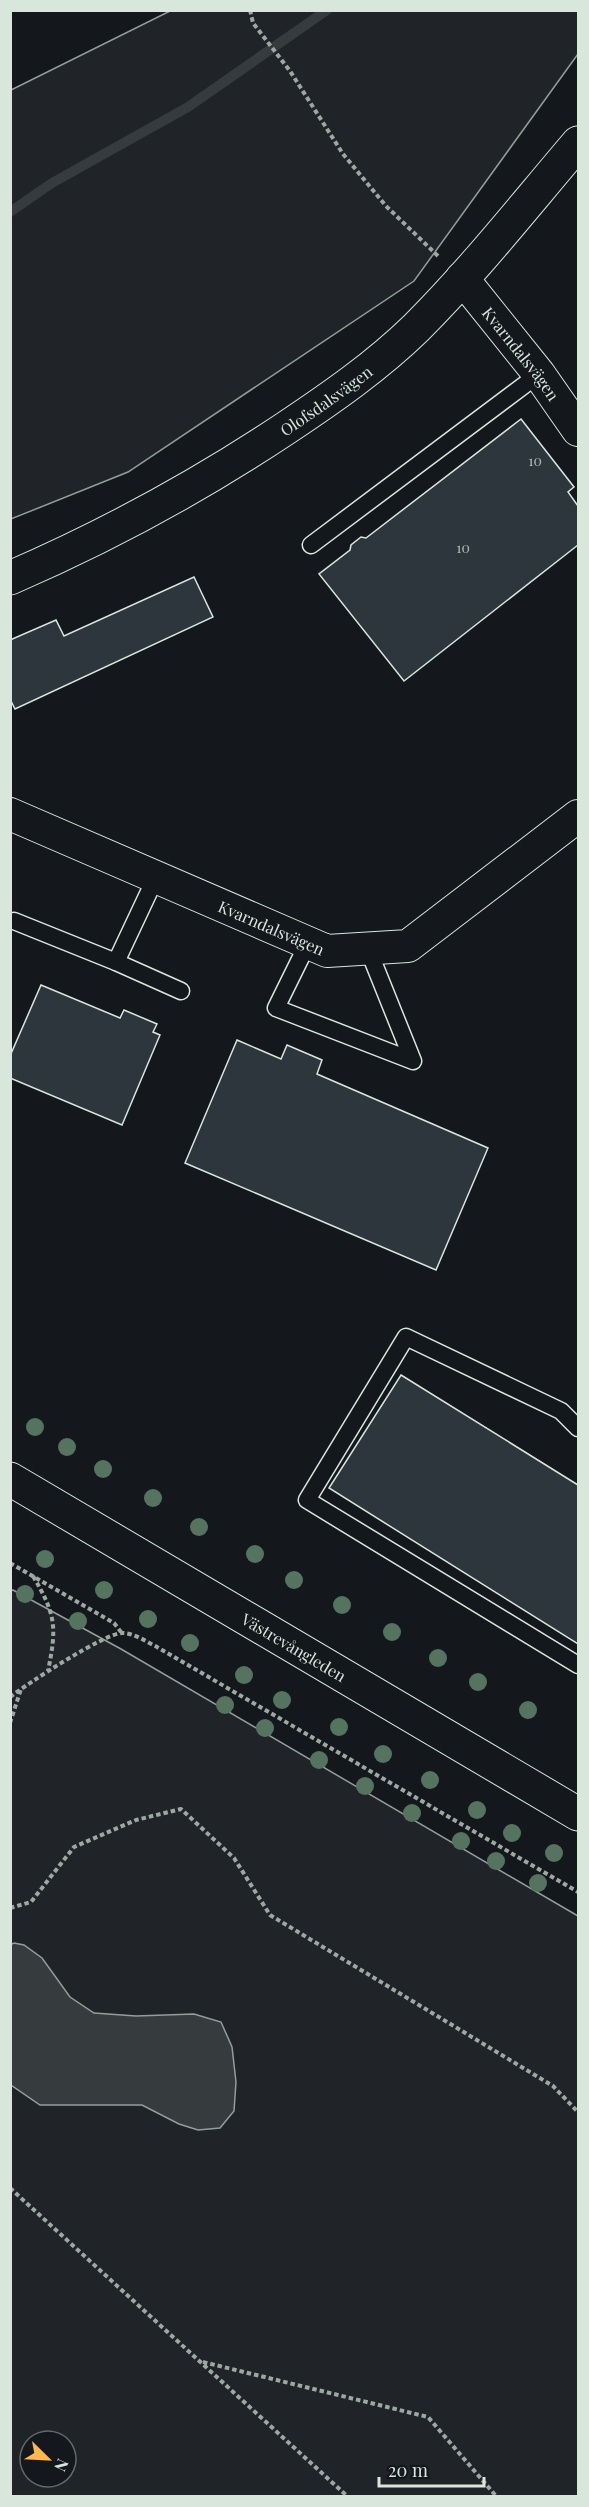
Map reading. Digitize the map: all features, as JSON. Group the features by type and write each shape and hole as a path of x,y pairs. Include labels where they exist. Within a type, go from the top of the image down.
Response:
{"street":[{"name":"Olofsdalsvägen","path":"10,578 151,510 230,465 339,392 414,329 462,278 579,143"},
{"name":"Kvarndalsvägen","path":"462,278 539,374 579,430"},
{"name":"Kvarndalsvägen","path":"10,814 327,951 408,946 579,816"},
{"name":"Västrevångleden","path":"10,1479 579,1814"}],"lane":[{"path":"311,545 539,374"},
{"path":"117,962 156,877"},
{"path":"14,921 117,962 181,991"},
{"path":"308,943 276,1008 413,1061 368,949"},
{"path":"579,1428 561,1411 406,1337 307,1500 579,1665"}],"path":[{"path":"250,10 254,23 290,71 343,154 386,206 462,278"},
{"path":"10,1563 114,1623 121,1632 157,1647 579,1892"},
{"path":"32,1576 49,1602 55,1636 48,1671"},
{"path":"10,1696 71,1657 121,1632"},
{"path":"10,1723 21,1688"},
{"path":"10,1908 31,1902 74,1847 136,1820 181,1809 234,1858 270,1915 553,2086 579,2112"},
{"path":"10,2188 347,2496"},
{"path":"202,2362 428,2416 496,2496"}],"shaded area":[{"path":"170,11 578,11 578,54 414,281 128,472 11,519 11,90"},
{"path":"13,1590 121,1649 578,1916 578,2496 11,2496 10,1592"},
{"path":"14,1943 24,1945 42,1958 70,1997 94,2013 136,2016 194,2014 221,2022 232,2047 236,2082 234,2111 220,2128 198,2130 179,2124 142,2105 40,2105 11,2085 10,1945"}],"building":[{"path":"521,419 574,487 568,492 578,506 578,545 404,681 319,574 350,550 351,545 361,537 366,538"},
{"path":"194,577 213,617 15,709 10,699 10,640 56,620 64,636"},
{"path":"41,985 120,1018 124,1010 157,1024 153,1032 160,1035 122,1125 10,1078 10,1056"},
{"path":"237,1040 281,1059 287,1045 322,1060 317,1074 488,1148 436,1270 185,1163"},
{"path":"401,1375 578,1485 578,1644 329,1488"}],"waterway":[{"path":"10,212 52,183 188,107 327,10"}]}
